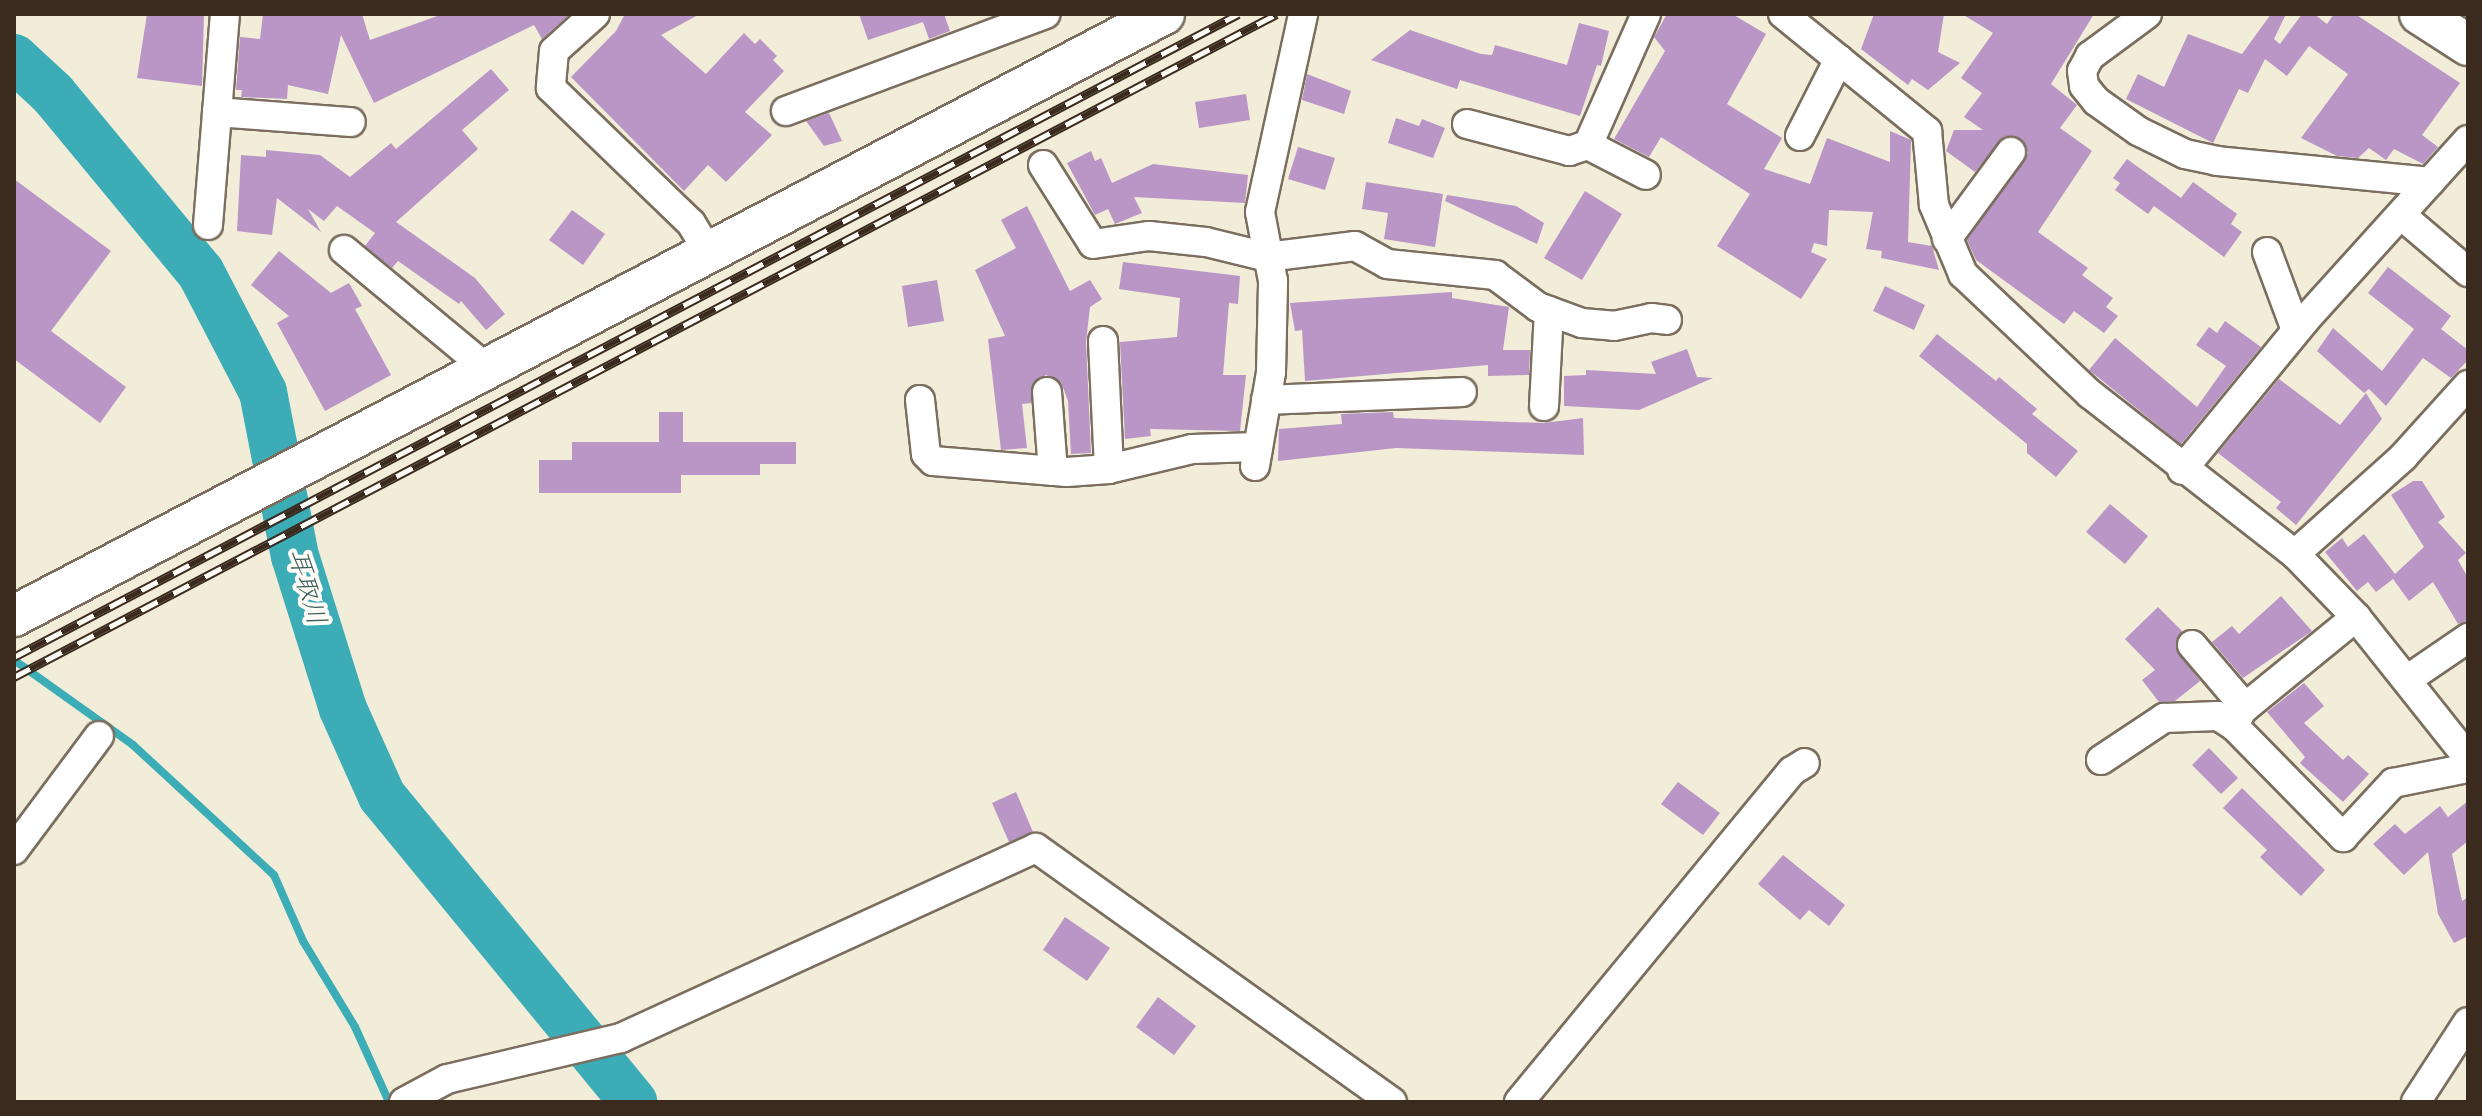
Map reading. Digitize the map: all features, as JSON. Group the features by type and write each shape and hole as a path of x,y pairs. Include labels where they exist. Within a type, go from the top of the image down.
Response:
{"street":[{"path":"208,225 225,14"},
{"path":"595,14 554,51 551,88 691,223 708,251"},
{"path":"786,111 1045,14"},
{"path":"920,400 926,454 933,461 1053,471 1109,469 1192,449 1256,457 1266,400 1273,281 1260,212 1303,14"},
{"path":"1588,145 1646,14"},
{"path":"1783,14 1927,131 1934,205 1963,274 1991,303 2182,470 2295,554 2356,617 2468,758"},
{"path":"2147,14 2090,56 2082,71 2084,86 2096,101 2138,131 2185,154 2217,161 2430,182"},
{"path":"2420,14 2468,45"},
{"path":"14,616 1147,18"},
{"path":"1800,136 1839,59"},
{"path":"217,112 351,122"},
{"path":"1467,124 1569,151 1588,145 1646,175"},
{"path":"2182,470 2296,330 2468,140"},
{"path":"1947,239 2011,152"},
{"path":"1043,165 1093,244 1149,236 1206,242 1267,257 1355,246 1387,264 1495,275 1549,311 1614,326 1651,318 1667,320"},
{"path":"2401,215 2468,272"},
{"path":"344,250 485,367"},
{"path":"2267,252 2296,330"},
{"path":"1544,406 1549,311"},
{"path":"1103,341 1109,469"},
{"path":"2295,554 2403,457 2468,385"},
{"path":"1047,392 1053,471"},
{"path":"1266,400 1462,392"},
{"path":"2101,760 2164,718 2240,716 2356,617"},
{"path":"2408,679 2468,638"},
{"path":"2192,645 2240,716 2343,837 2393,783 2468,768"},
{"path":"14,850 99,736"},
{"path":"1519,1102 1792,771 1805,763"},
{"path":"404,1102 447,1079 547,1059 621,1038 1036,848 1392,1102"},
{"path":"2416,1102 2468,1022"}],"building":[{"path":"147,14 204,14 202,86 137,78"},
{"path":"263,14 362,14 370,40 443,14 570,14 542,39 534,25 374,103 341,35 328,94 288,85 287,99 241,97 242,90 236,90 240,37 260,39"},
{"path":"625,14 700,14 661,35 706,74 744,33 755,44 760,39 777,56 773,60 784,71 745,112 772,135 726,182 708,165 684,191 571,77 616,31"},
{"path":"859,14 944,14 950,31 929,39 923,22 868,40"},
{"path":"1667,14 1732,14 1766,34 1727,104 1782,138 1764,169 1810,184 1827,138 1890,162 1890,131 1911,140 1908,242 1932,246 1939,270 1881,258 1882,251 1866,249 1873,212 1829,210 1827,246 1814,243 1811,252 1827,259 1801,299 1717,246 1750,194 1661,137 1649,157 1614,139 1665,51 1654,37"},
{"path":"1874,14 1944,14 1938,52 1960,63 1928,90 1912,79 1908,85 1861,49"},
{"path":"1962,14 2094,14 2051,84 2077,105 2060,128 2092,151 2038,232 2088,268 2082,275 2113,298 2106,307 2118,316 2104,333 2074,311 2064,324 1976,260 1967,240 2028,153 2022,139 2005,136 1975,172 1946,151 1954,130 1983,130 1964,117 1982,93 1961,78 1993,33"},
{"path":"2271,14 2286,14 2274,39 2280,44 2302,14 2314,14 2327,24 2334,14 2355,14 2460,83 2422,135 2438,147 2423,164 2394,149 2386,160 2369,148 2358,158 2337,156 2301,138 2348,74 2309,46 2287,76 2265,59 2248,93 2239,89 2213,143 2126,99 2138,74 2164,87 2188,34 2242,54"},
{"path":"1579,23 1609,31 1601,66 1597,65 1580,116 1460,80 1457,89 1371,60 1410,30 1481,54 1492,55 1495,45 1567,65"},
{"path":"491,69 509,90 462,130 478,149 396,222 475,278 505,314 486,330 461,301 459,304 398,261 392,268 365,246 375,233 337,206 324,221 308,209 321,232 277,198 272,235 237,231 241,155 266,157 266,150 320,155 350,177 391,143 396,149"},
{"path":"1307,74 1351,91 1344,114 1302,100"},
{"path":"1246,94 1250,120 1199,128 1195,102"},
{"path":"829,113 842,141 824,146 806,121"},
{"path":"1396,118 1419,126 1422,119 1445,128 1433,158 1388,143"},
{"path":"1298,147 1335,158 1325,190 1288,179"},
{"path":"1091,151 1095,161 1101,158 1112,183 1153,164 1248,175 1245,203 1134,197 1142,213 1115,224 1108,209 1095,215 1067,163"},
{"path":"2127,159 2181,198 2193,182 2237,214 2231,224 2242,232 2224,257 2154,206 2148,214 2115,190 2120,183 2113,178"},
{"path":"14,179 111,251 51,331 126,387 100,423 14,359"},
{"path":"1366,182 1443,194 1435,247 1384,239 1388,213 1362,209"},
{"path":"1585,191 1622,214 1582,280 1544,258"},
{"path":"1447,195 1516,206 1544,223 1537,244 1445,201"},
{"path":"1027,206 1070,291 1090,280 1102,299 1090,307 1086,342 1091,453 1071,454 1068,401 1061,382 1046,375 1032,384 1031,403 1022,404 1027,448 1001,450 988,339 1005,336 975,270 1016,248 1001,220"},
{"path":"572,210 605,234 583,265 549,240"},
{"path":"279,251 331,293 349,283 362,306 355,309 391,375 325,411 277,323 289,316 251,285"},
{"path":"1123,262 1240,276 1238,304 1229,303 1223,375 1246,375 1240,431 1150,429 1151,436 1125,439 1120,342 1177,337 1180,298 1119,289"},
{"path":"2388,267 2451,316 2441,329 2468,350 2468,360 2451,378 2423,358 2386,406 2369,389 2364,393 2317,351 2333,328 2382,371 2414,329 2368,293"},
{"path":"937,280 944,321 908,327 902,286"},
{"path":"1885,286 1925,305 1914,330 1873,311"},
{"path":"1452,292 1452,298 1509,307 1503,350 1530,350 1529,375 1488,376 1488,365 1305,381 1302,330 1295,331 1290,303"},
{"path":"2225,321 2261,347 2181,444 2089,370 2115,338 2197,407 2226,366 2196,345 2209,327 2217,333"},
{"path":"1937,334 1996,381 1999,377 2037,409 2032,414 2078,451 2056,477 2027,453 2027,444 1919,356"},
{"path":"1687,349 1697,377 1713,378 1639,410 1564,406 1564,376 1586,375 1586,370 1656,374 1651,362"},
{"path":"2279,379 2340,425 2366,393 2382,419 2296,525 2276,508 2281,502 2218,453"},
{"path":"659,412 683,412 683,442 796,442 796,464 760,464 760,475 681,475 681,493 539,493 539,460 572,460 572,442 659,442"},
{"path":"1393,412 1394,418 1544,423 1583,418 1584,455 1396,448 1278,461 1279,429 1342,424 1341,414"},
{"path":"2413,481 2422,481 2445,517 2438,522 2466,553 2458,560 2468,578 2468,621 2458,624 2433,582 2409,601 2393,579 2376,592 2368,582 2357,591 2325,552 2342,538 2348,547 2364,534 2395,574 2424,547 2391,495"},
{"path":"2110,504 2148,536 2125,564 2086,532"},
{"path":"2281,596 2312,631 2243,678 2212,642 2232,626 2239,634"},
{"path":"2158,607 2182,631 2176,649 2200,681 2175,701 2159,702 2142,680 2155,670 2125,639"},
{"path":"2304,683 2324,706 2304,723 2343,760 2348,755 2369,774 2343,802 2300,763 2305,757 2267,712"},
{"path":"2209,748 2238,778 2221,794 2192,765"},
{"path":"1678,782 1720,813 1703,835 1661,804"},
{"path":"2242,788 2325,870 2301,896 2260,857 2267,850 2223,808"},
{"path":"1016,792 1033,832 1009,842 992,803"},
{"path":"2468,801 2468,841 2452,854 2462,901 2468,897 2468,936 2454,943 2438,914 2428,852 2404,875 2373,844 2395,824 2405,834 2440,806 2448,817"},
{"path":"1783,855 1845,905 1829,926 1809,910 1800,920 1758,884"},
{"path":"1065,917 1110,948 1087,981 1043,950"},
{"path":"1158,997 1196,1026 1174,1055 1136,1027"}],"waterway":[{"name":"耳取川","path":"14,58 53,94 201,273 263,392 295,556 343,709 382,796 633,1102"},
{"path":"14,660 133,745 274,875 303,941 355,1027 389,1102"}],"railway":[{"path":"14,657 1238,14"},
{"path":"14,677 1277,14"}]}
